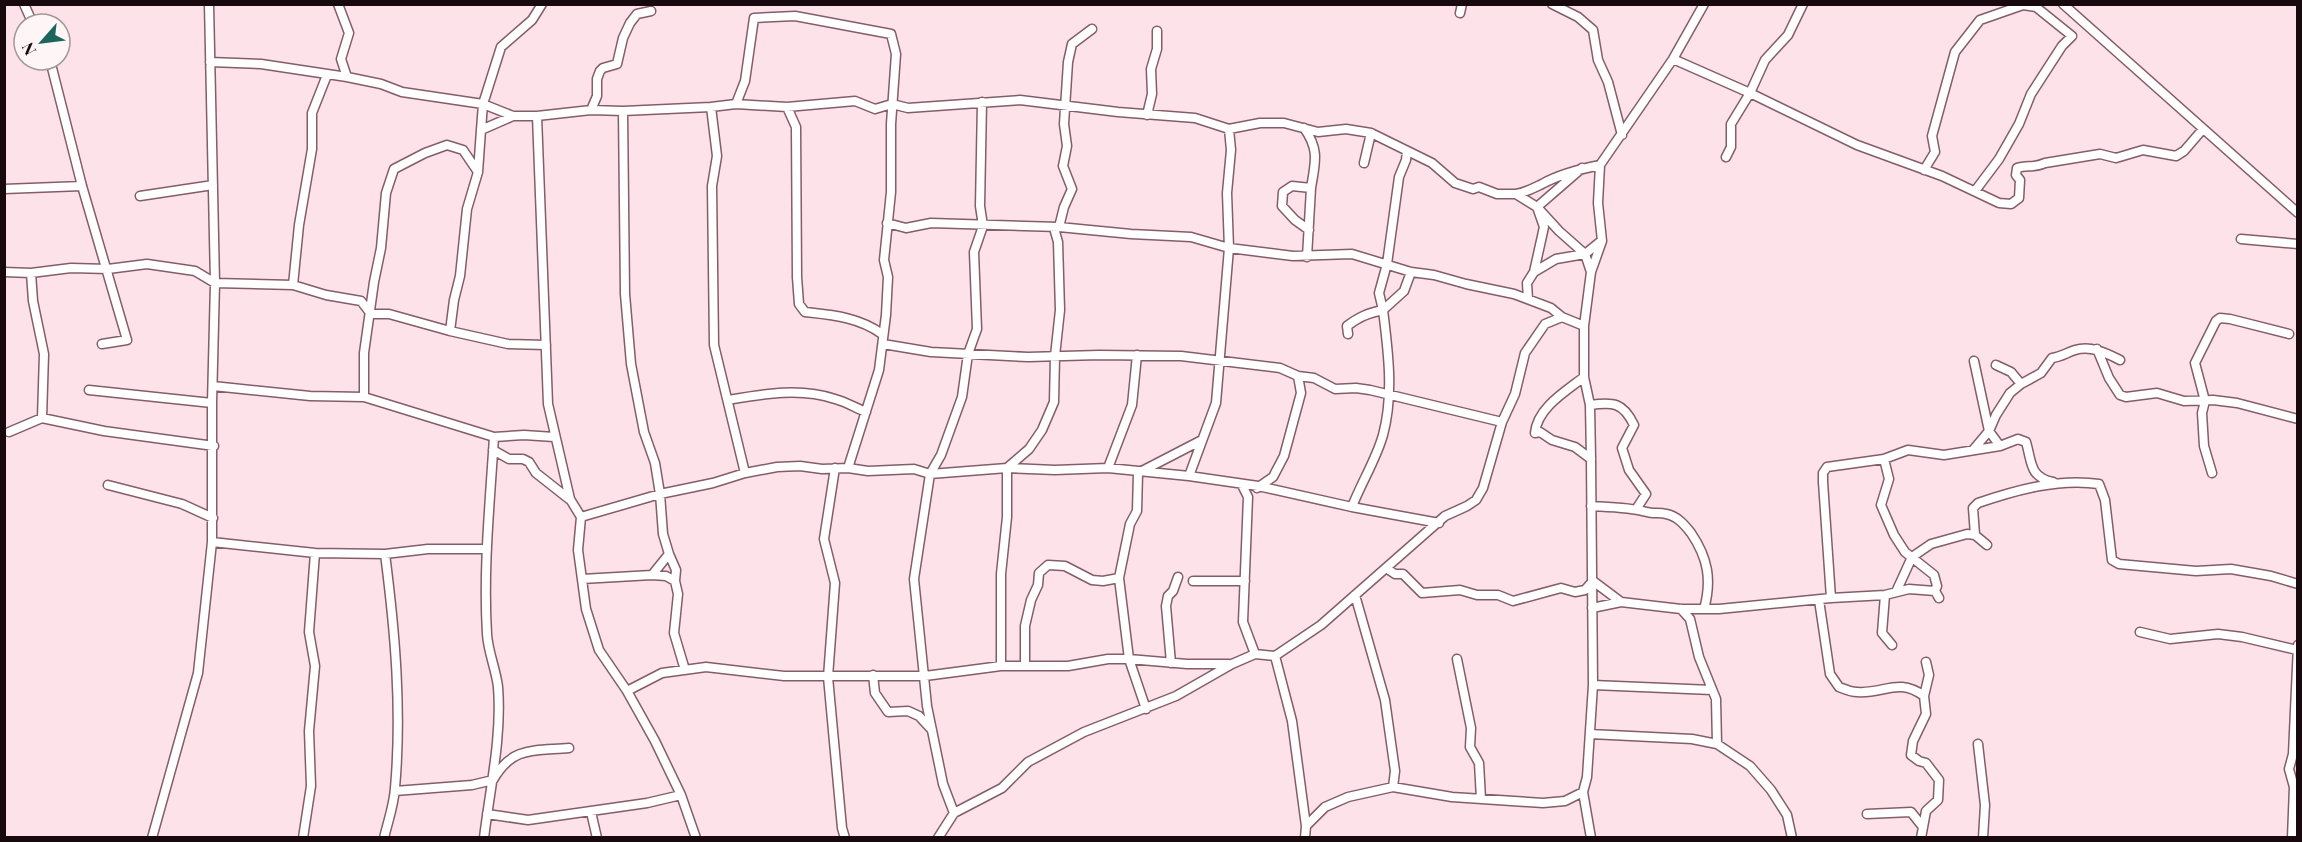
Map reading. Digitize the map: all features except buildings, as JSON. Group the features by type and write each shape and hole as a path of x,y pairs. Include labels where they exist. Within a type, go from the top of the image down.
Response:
{"street":[{"path":"152,837 198,673 212,542 215,283 209,4"},
{"path":"338,4 350,33 341,59 347,77"},
{"path":"450,331 460,276 467,209 478,172 483,104 501,47 532,20 542,4"},
{"path":"1552,4 1578,17 1593,30 1598,60 1608,82 1622,135"},
{"path":"1591,837 1583,792 1587,777 1593,685 1590,405 1584,377 1584,326 1591,272 1602,241 1599,203 1600,165 1673,59 1704,4"},
{"path":"1725,157 1731,147 1731,124 1750,93 1765,60 1788,35 1803,4"},
{"path":"2063,4 2298,213"},
{"path":"1924,171 1935,152 1932,136 1955,52 1980,20 2023,5 2036,6 2072,36 2062,46 2031,94 2019,124 1999,159 1975,191"},
{"path":"591,110 597,96 597,79 600,71 617,64 623,38 637,14 651,11"},
{"path":"736,104 746,81 754,18 795,16 891,34 896,54 891,124 891,192 884,260 888,277 886,315 879,370 848,468"},
{"path":"1001,666 1001,574 1007,468 1029,449 1042,430 1054,402 1055,356 1060,310 1057,227 1072,189 1063,166 1067,146 1064,124 1068,62 1072,44 1092,29"},
{"path":"1147,115 1152,94 1151,69 1157,49 1157,31"},
{"path":"1673,59 1750,93 1857,145 1942,176 1999,203 2011,204 2019,198 2020,180 2016,175 2017,168 2037,167 2100,154 2116,158 2143,150 2176,156 2184,151 2203,129"},
{"path":"210,62 261,64 347,77 381,84 402,92 483,104 513,116 537,116 591,110 623,111 736,104 787,107 855,101 875,108 892,104 908,108 1020,100 1147,115 1195,118 1229,129 1260,123 1284,123 1318,132 1346,129 1371,133 1432,164 1455,183 1473,189 1479,187 1497,194 1532,191 1540,184 1582,168 1600,165"},
{"path":"53,72 82,186 127,340 102,344"},
{"path":"316,74 321,86"},
{"path":"292,285 299,225 312,149 312,113 327,75"},
{"path":"954,813 943,784 927,706 914,579 930,474 941,455 962,398 968,354 977,329 974,252 983,226 980,206 982,102"},
{"path":"711,107 717,156 712,186 714,345 745,473"},
{"path":"787,107 796,127 797,278 800,304 805,312 850,318 882,334"},
{"path":"891,124 908,108"},
{"path":"623,111 626,294 631,364 644,432 655,463 663,534 676,570 675,582 678,594 674,633 685,670"},
{"path":"481,130 513,116"},
{"path":"537,116 548,405 570,499 581,517 578,550 586,609 599,650 627,691 655,741 681,795 696,837"},
{"path":"1304,128 1312,139 1316,153 1311,188 1307,256"},
{"path":"1189,476 1215,403 1220,362 1229,248 1227,193 1231,150 1229,129"},
{"path":"1364,163 1371,133"},
{"path":"363,397 364,353 381,248 386,193 394,169 447,145 463,150 478,172"},
{"path":"1352,507 1383,435 1388,396 1388,363 1379,293 1388,264 1393,209 1407,151"},
{"path":"1538,207 1582,168"},
{"path":"140,196 213,185"},
{"path":"4,189 82,186"},
{"path":"1309,230 1285,211 1281,200 1283,192 1293,186 1311,188"},
{"path":"1516,194 1538,207 1585,255 1591,272"},
{"path":"1514,294 1527,283 1534,272 1544,227 1538,207"},
{"path":"887,223 906,228 931,223 1057,227 1191,237 1229,248 1307,256 1352,254 1411,272 1434,275 1514,294 1551,308 1562,317 1584,326"},
{"path":"2241,240 2298,244"},
{"path":"1534,272 1556,259 1585,255 1602,241"},
{"path":"4,272 31,273 71,268 108,269 147,264 175,267 195,271 215,283 292,285 326,295 362,301 371,314"},
{"path":"1348,334 1347,326 1356,319 1367,313 1383,310 1404,291 1411,272"},
{"path":"31,273 33,301 44,354 42,418"},
{"path":"1527,283 1528,299"},
{"path":"371,314 389,314 508,344 546,345"},
{"path":"938,837 954,813 1002,788 1028,762 1084,732 1176,696 1232,664 1255,654 1275,656 1321,625 1445,516 1467,507 1476,500 1490,469 1502,422 1515,394 1524,353 1545,324 1562,317"},
{"path":"2212,473 2205,446 2202,413 2205,401 2195,363 2216,321 2220,318 2289,334"},
{"path":"883,344 931,352 1028,357 1180,356 1280,368 1298,376 1314,378 1335,389 1356,388 1502,422"},
{"path":"2097,349 2109,378 2120,395 2126,397 2157,393 2184,401 2213,400 2237,403 2298,419"},
{"path":"1973,450 1989,431 2010,393 2041,373 2052,358 2065,356 2075,350 2097,349 2120,360"},
{"path":"1108,468 1132,405 1137,355"},
{"path":"1974,361 1989,431 2000,447"},
{"path":"1996,365 2011,372 2021,384"},
{"path":"1248,497 1258,486 1273,477 1284,456 1301,393 1298,376"},
{"path":"1584,377 1550,405 1536,426 1535,433 1540,432 1552,440 1575,447 1591,459"},
{"path":"213,386 310,396 363,397 494,437 524,435 554,437"},
{"path":"89,390 212,403"},
{"path":"728,400 775,392 794,392 834,398 866,412"},
{"path":"1590,405 1610,402 1628,414 1634,425 1622,448 1629,470 1646,494 1637,508"},
{"path":"9,432 42,418 104,431 214,446"},
{"path":"484,837 493,780 498,687 487,635 487,549 494,437"},
{"path":"1831,598 1823,473 1827,467 1884,459 1908,450 1944,455 2000,447 2018,439 2026,442 2033,471 2042,480 2063,484"},
{"path":"1138,473 1200,441"},
{"path":"493,450 509,459 523,459 529,462 536,473 570,499"},
{"path":"1592,608 1621,603 1704,609 1885,595 1925,589 1937,595 1934,575 1905,552 1894,536 1881,504 1889,479 1884,459"},
{"path":"581,517 660,494 777,466 848,468 868,471 915,469 930,474 1007,468 1055,470 1108,468 1258,486 1438,523"},
{"path":"836,468 824,539 834,583 828,677 842,828 845,837"},
{"path":"1138,473 1137,511 1130,524 1119,578 1130,659 1146,709"},
{"path":"1975,535 1973,508 1978,503 2038,486 2086,482 2099,484 2104,500 2112,560 2119,564 2196,571 2231,569 2271,576 2298,584"},
{"path":"108,485 182,504 213,518"},
{"path":"1242,485 1248,497 1244,622 1255,654"},
{"path":"1591,506 1637,508 1648,513 1666,514 1684,523 1703,551 1706,564 1707,596 1704,609"},
{"path":"1896,592 1912,557 1931,544 1967,534 1975,535 1987,545"},
{"path":"212,542 315,553 385,554 428,549 487,549"},
{"path":"303,837 311,786 309,731 315,666 309,632 315,553"},
{"path":"384,837 395,790 397,681 385,554"},
{"path":"652,575 669,554"},
{"path":"1025,666 1025,626 1030,600 1038,585 1039,573 1048,565 1065,566 1092,580 1103,581 1119,578"},
{"path":"1386,568 1395,574 1404,574 1422,593 1460,590 1476,595 1498,595 1513,601 1561,588 1575,592 1584,590 1593,581"},
{"path":"582,579 652,575 666,576 675,582"},
{"path":"1171,663 1166,606 1168,596 1173,591 1178,577"},
{"path":"1193,581 1245,581"},
{"path":"1593,581 1621,603"},
{"path":"1355,595 1364,634 1385,700 1395,771 1393,787"},
{"path":"1885,595 1882,633 1892,645"},
{"path":"1819,600 1830,674 1839,687 1855,692 1903,686 1914,688 1924,696"},
{"path":"1681,609 1690,619 1699,657 1712,690 1718,713 1717,744"},
{"path":"2140,632 2169,639 2218,634 2297,650"},
{"path":"2292,837 2298,645"},
{"path":"1275,656 1299,757 1306,826 1305,837"},
{"path":"627,691 662,673 706,667 784,676 828,677 925,676 1001,666 1068,666 1108,658 1171,663 1232,664"},
{"path":"1457,658 1471,728 1470,747 1479,763 1481,799"},
{"path":"1921,837 1926,811 1938,800 1939,780 1926,763 1911,755 1913,741 1926,714 1924,696 1929,675 1926,662"},
{"path":"873,675 875,693 888,712 908,711 919,716 933,730"},
{"path":"1593,685 1712,690"},
{"path":"1590,734 1692,739 1717,744 1750,766 1771,790 1787,815 1792,837"},
{"path":"1978,744 1984,805 1983,837"},
{"path":"493,780 499,768 509,757 522,753 569,748"},
{"path":"395,790 472,785 493,780"},
{"path":"1306,826 1325,807 1348,797 1393,787 1452,797 1543,803 1565,801 1583,792"},
{"path":"487,814 528,820 591,812 681,795"},
{"path":"591,812 597,837"},
{"path":"1867,814 1911,812 1923,828"}]}
